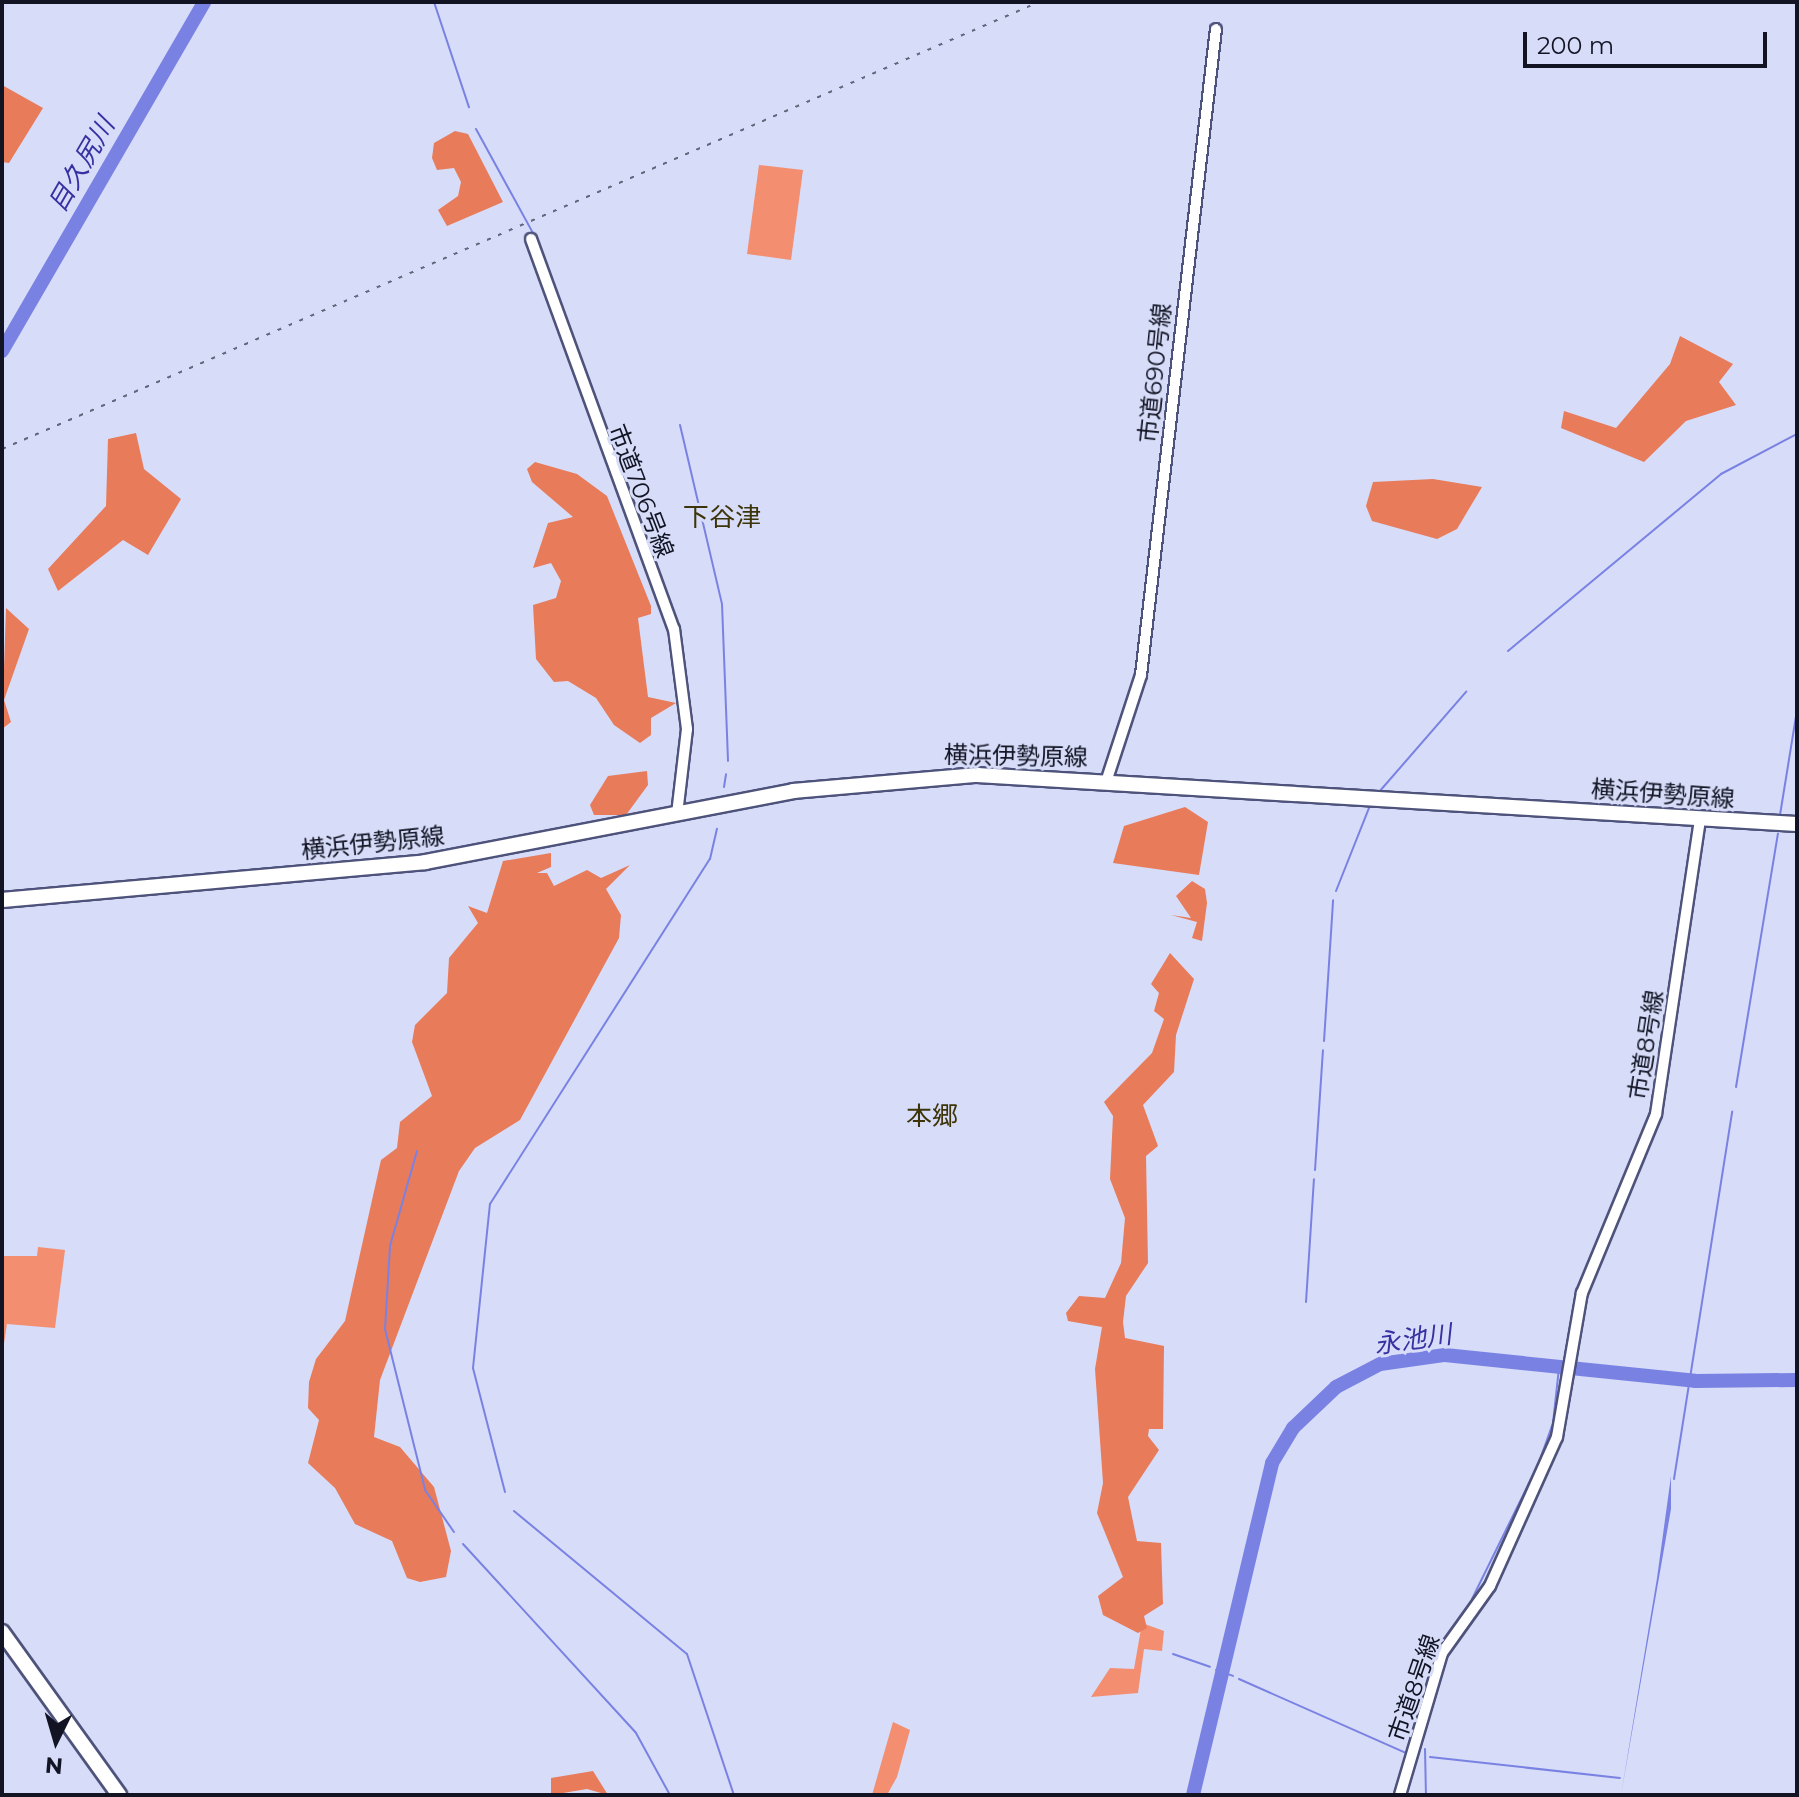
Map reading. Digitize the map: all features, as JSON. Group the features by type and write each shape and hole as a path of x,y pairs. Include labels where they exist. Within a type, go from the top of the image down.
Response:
{"main road":[{"name":"横浜伊勢原線","path":"2,900 434,860 677,814 891,780 1107,779 1797,824"},
{"name":"横浜伊勢原線","path":"2,891 241,878"},
{"path":"2,1632 119,1795"}],"street":[{"name":"市道690号線","path":"1107,779 1141,675 1216,29"},
{"name":"市道706号線","path":"531,239 674,629 685,684 685,762 677,814"},
{"name":"市道8号線","path":"1400,1795 1442,1653 1506,1553 1557,1437 1582,1293 1661,1098 1700,818"}],"shaded area":[{"path":"2,85 43,108 9,163 2,162"},
{"path":"455,131 468,134 503,202 447,226 438,210 458,196 461,182 454,168 437,170 432,158 434,143"},
{"path":"759,165 803,170 791,260 747,254"},
{"path":"1680,336 1733,364 1719,382 1736,405 1686,421 1644,462 1561,428 1564,411 1616,428 1670,364"},
{"path":"136,433 144,469 181,499 148,555 123,540 58,591 48,569 106,506 108,439"},
{"path":"535,462 577,474 607,496 651,606 651,614 638,618 648,697 676,703 651,718 651,735 640,743 614,725 596,698 568,681 554,682 536,659 533,605 556,598 561,581 551,563 533,568 548,523 573,517 532,482 527,469"},
{"path":"1433,479 1482,487 1457,529 1437,539 1372,521 1366,506 1373,482"},
{"path":"6,608 29,629 4,700 11,722 2,729"},
{"path":"647,771 648,785 626,815 594,815 590,805 608,776"},
{"path":"1185,807 1208,822 1199,875 1113,863 1124,826"},
{"path":"551,853 551,867 537,873 547,873 554,886 587,870 601,878 630,865 606,889 621,915 619,938 520,1120 475,1148 459,1171 380,1380 374,1437 400,1447 434,1487 451,1551 446,1577 420,1582 407,1578 392,1541 355,1524 335,1488 308,1463 319,1420 308,1408 309,1382 316,1359 345,1321 381,1160 397,1148 400,1122 432,1096 412,1042 415,1025 447,993 449,958 478,923 468,906 487,913 503,861"},
{"path":"1192,881 1205,889 1207,903 1202,941 1192,938 1197,922 1171,915 1191,918 1176,896"},
{"path":"1170,953 1194,979 1176,1035 1174,1072 1143,1105 1158,1146 1146,1156 1148,1263 1126,1296 1123,1322 1125,1338 1164,1346 1163,1429 1149,1429 1148,1436 1159,1450 1128,1497 1137,1541 1161,1543 1163,1604 1144,1616 1147,1628 1138,1633 1103,1615 1098,1596 1123,1577 1097,1513 1103,1483 1095,1369 1102,1327 1068,1321 1066,1313 1079,1296 1105,1298 1121,1263 1125,1218 1110,1179 1113,1116 1104,1102 1152,1053 1164,1019 1154,1011 1159,993 1151,984"},
{"path":"38,1247 65,1250 55,1328 7,1324 2,1357 4,1256 37,1256"},
{"path":"1142,1623 1164,1631 1162,1651 1144,1649 1138,1693 1091,1697 1110,1668 1134,1669"},
{"path":"893,1722 910,1730 897,1777 887,1795 872,1795"},
{"path":"593,1771 608,1795 587,1789 551,1795 551,1778"}],"water":[{"path":"1671,1476 1671,1509 1621,1795 1657,1578"}],"waterway":[{"name":"目久尻川","path":"2,351 204,2"},
{"path":"434,2 469,107"},
{"path":"476,129 533,233"},
{"path":"680,425 722,604 728,761"},
{"path":"1508,651 1721,474 1797,434"},
{"path":"1379,792 1466,692"},
{"path":"1780,815 1797,710"},
{"path":"724,787 726,774"},
{"path":"1336,891 1371,803"},
{"path":"505,1492 473,1368 490,1204 710,859 717,829"},
{"path":"1736,1087 1778,833"},
{"path":"1324,1041 1333,900"},
{"path":"1315,1170 1323,1050"},
{"path":"1674,1479 1732,1112"},
{"path":"417,1151 390,1246 385,1329 425,1490 454,1532"},
{"path":"1306,1302 1314,1179"},
{"name":"永池川","path":"1193,1795 1272,1463 1293,1428 1336,1387 1380,1364 1445,1355 1695,1381 1797,1380"},
{"path":"1472,1599 1538,1465 1553,1423 1559,1368"},
{"path":"514,1511 687,1654 734,1795"},
{"path":"463,1544 636,1733 670,1795"},
{"path":"1173,1654 1210,1667"},
{"name":"永池川","path":"1216,1670 1233,1676"},
{"path":"1239,1679 1406,1753"},
{"path":"1425,1749 1426,1795"},
{"path":"1430,1757 1620,1778"}],"railway":[{"path":"2,449 1039,2"}],"district":[{"name":"下谷津","path":"722,518"},
{"name":"本郷","path":"932,1117"}]}
